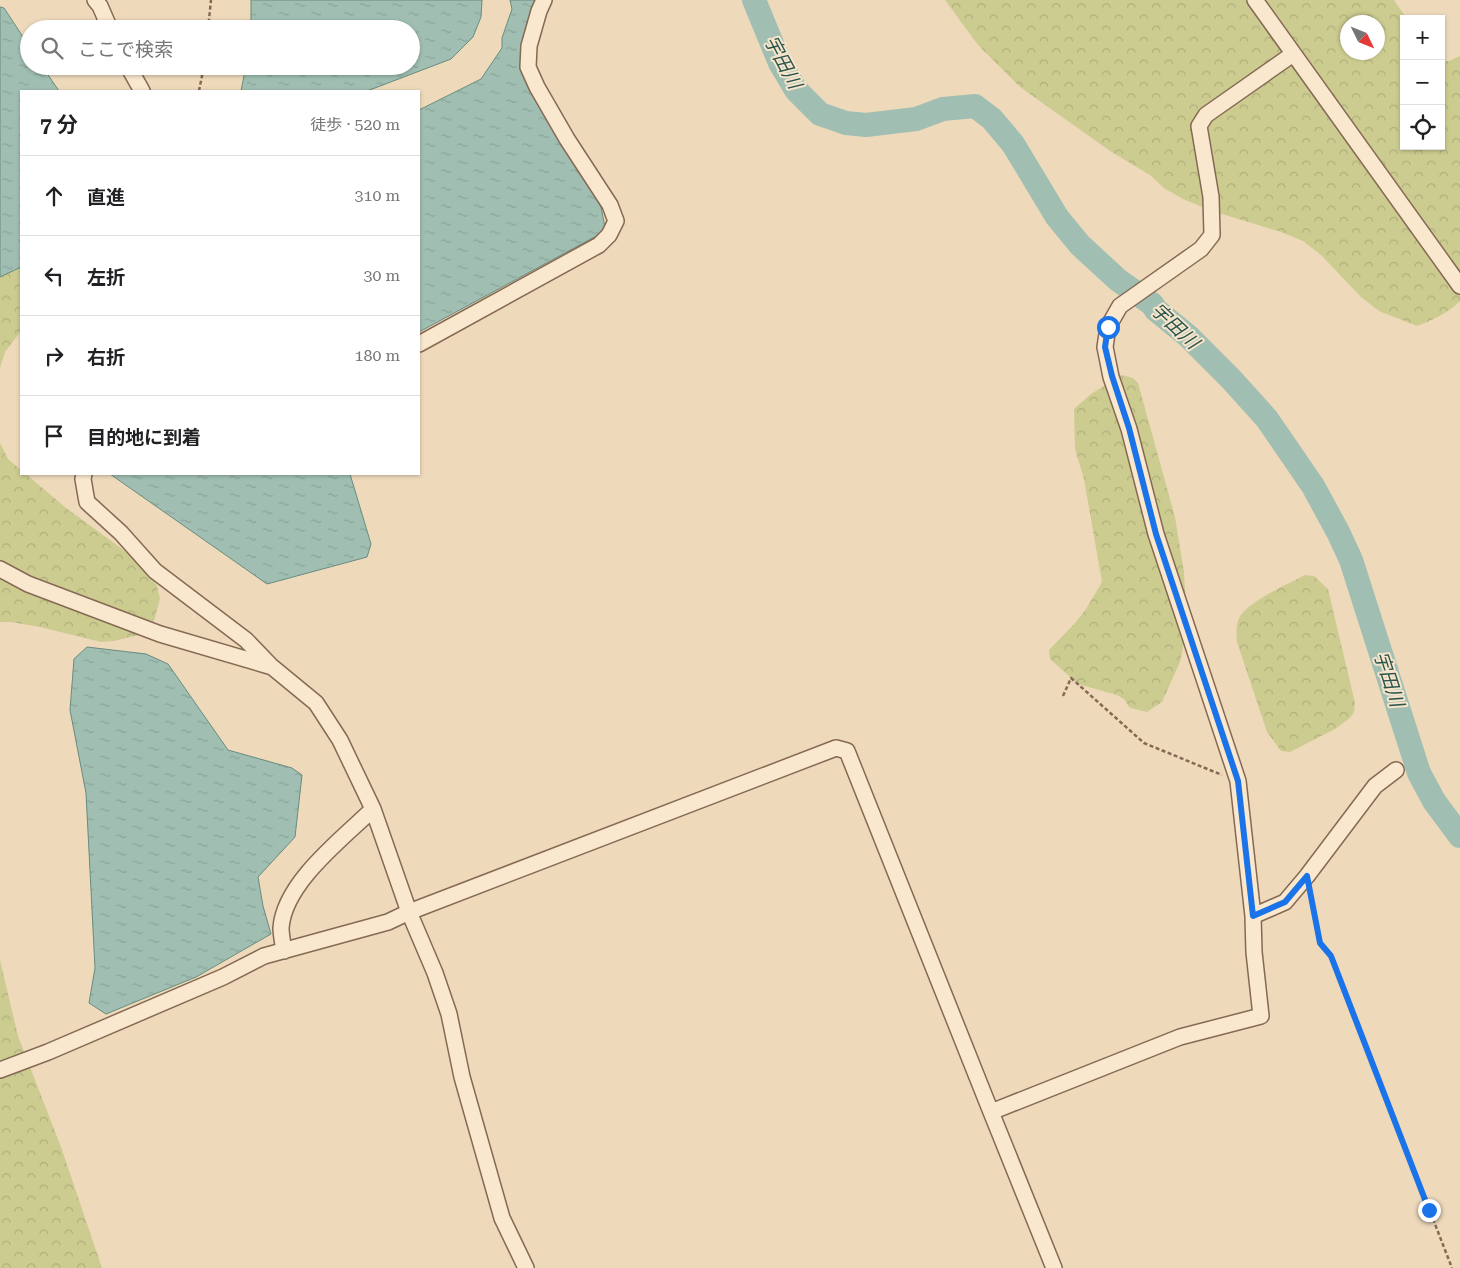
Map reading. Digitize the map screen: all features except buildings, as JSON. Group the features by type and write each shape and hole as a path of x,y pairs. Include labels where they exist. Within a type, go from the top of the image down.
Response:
{"street":[{"path":"95,0 106,20"},
{"path":"420,343 599,245 609,235 616,221 610,205 567,138 528,67 529,46 544,0"},
{"path":"1254,0 1460,286"},
{"path":"991,1112 1180,1037 1261,1016 1254,952 1253,916 1238,781 1156,534 1129,428 1112,376 1105,347 1108,327 1120,306 1201,248 1212,235 1211,197 1199,126 1206,115 1293,54"},
{"path":"133,75 141,90"},
{"path":"84,475 87,502 121,533 155,571 246,640 271,666 316,703 340,740 373,809 409,912 449,1014 462,1077 502,1218 526,1268"},
{"path":"0,569 28,584 160,634 271,666"},
{"path":"0,1070 48,1052 188,992 264,956 388,922 409,912 836,748 847,751 1054,1268"},
{"path":"1253,916 1285,902 1375,786 1396,770"},
{"path":"284,951 281,928 286,905 306,873 373,809"}],"path":[{"path":"209,20 211,0"},
{"path":"199,90 202,75"},
{"path":"1063,696 1070,678 1144,743 1238,781"},
{"path":"1307,876 1320,943 1331,956 1452,1268"}],"green space":[{"path":"945,0 1394,0 1404,15 1400,15 1400,150 1445,150 1445,61 1460,56 1460,301 1440,316 1417,326 1379,311 1361,297 1321,255 1303,241 1281,232 1212,211 1183,199 1164,188 1150,175 1110,151 1020,87 978,45"},
{"path":"0,245 20,246 20,332 5,352 0,368"},
{"path":"1122,375 1133,378 1138,383 1175,517 1184,572 1187,628 1180,662 1162,702 1147,712 1130,708 1124,699 1117,695 1078,684 1050,659 1049,650 1076,622 1102,582 1084,479 1075,449 1074,409 1091,394"},
{"path":"0,443 8,459 20,469 20,475 27,475 66,508 140,562 157,586 160,599 154,621 143,634 114,641 101,642 40,627 0,622"},
{"path":"1305,575 1314,576 1328,589 1355,703 1354,712 1350,718 1335,729 1290,752 1281,751 1267,732 1237,642 1236,630 1239,618 1250,606"},
{"path":"0,960 18,1036 61,1147 102,1268 0,1268"}],"water":[{"path":"251,0 482,0 481,17 473,37 451,59 420,71 420,20 251,20"},
{"path":"510,0 541,0 522,68 601,207 605,227 600,234 420,331 420,110 481,79 502,48 502,38 512,9"},
{"path":"0,7 4,8 20,32 20,75 48,75 58,90 20,90 20,267 0,277"},
{"path":"244,75 409,75 370,90 241,90"},
{"path":"111,475 350,475 371,544 367,557 267,584"},
{"path":"87,647 146,654 168,664 228,750 292,768 302,775 295,837 258,877 263,906 271,934 196,977 106,1014 89,1003 95,968 86,793 70,710 74,659"}],"waterway":[{"name":"宇田川","path":"754,0 780,63 796,90 820,114 846,123 866,125 916,119 943,109 975,106 992,119 1013,144 1057,217 1080,245 1118,280 1152,304 1156,310 1188,336 1231,379 1267,419 1313,486 1351,560 1419,773 1434,801 1460,836"}],"route":[{"path":"1108,327 1105,347 1112,376 1129,428 1156,534 1238,781 1253,916 1285,902 1307,876 1320,943 1331,956 1429,1210"}]}
